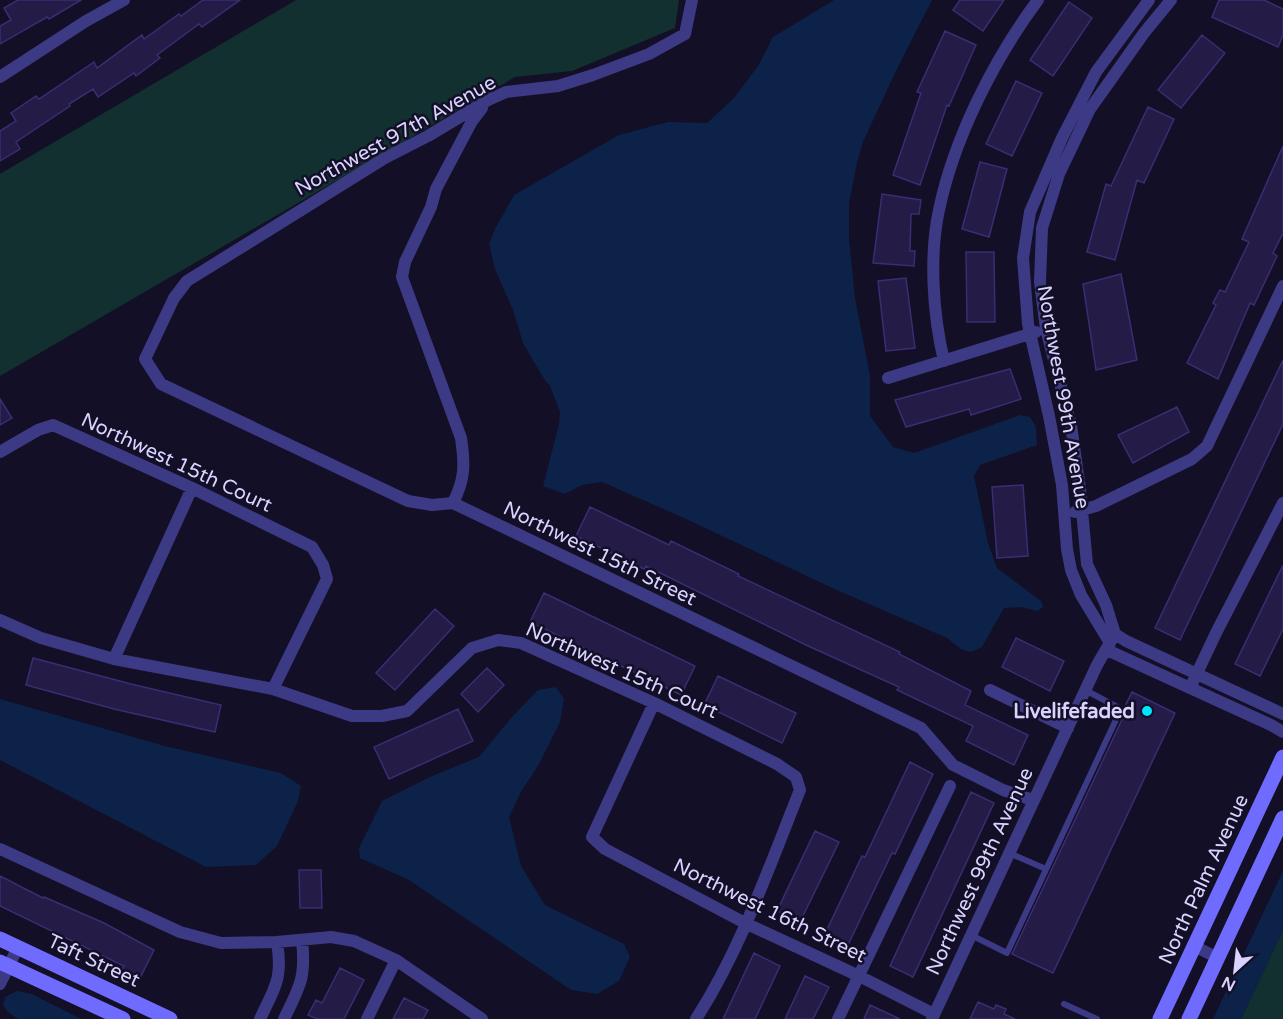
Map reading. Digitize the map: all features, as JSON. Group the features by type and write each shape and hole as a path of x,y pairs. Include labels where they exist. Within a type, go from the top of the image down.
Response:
{"main road":[{"name":"North Palm Avenue","path":"1160,1019 1283,757"},
{"path":"1189,1019 1283,818"},
{"name":"Taft Street","path":"0,939 170,1019"},
{"name":"Taft Street","path":"4,964 123,1019"}],"street":[{"path":"0,76 86,21 124,0"},
{"name":"Northwest 97th Avenue","path":"145,359 174,298 187,281 385,158 428,136 488,100 506,92 558,86 649,54 685,34 692,0"},
{"path":"944,361 937,321 934,273 939,211 956,151 985,87 1038,0"},
{"name":"Northwest 99th Avenue","path":"1111,642 1081,595 1071,570 1062,485 1050,416 1030,334 1023,258 1030,212 1062,138 1096,72 1149,0"},
{"name":"Northwest 99th Avenue","path":"933,1016 1097,665 1111,642 1106,606 1087,564 1071,424 1046,329 1040,282 1042,228 1059,174 1090,109 1144,33 1171,0"},
{"path":"453,503 462,486 464,459 461,438 402,277 405,262 431,207 436,189 472,121 488,100"},
{"path":"1065,514 1096,506 1192,459 1207,446 1283,286"},
{"path":"888,378 1046,329"},
{"name":"Northwest 15th Street","path":"145,359 161,384 408,501 432,505 453,503 921,728 953,765 1004,790 1033,800"},
{"name":"Northwest 15th Court","path":"0,452 38,430 54,425 192,488 312,547 323,565 327,579 273,689 352,717 382,716 407,711 472,648 498,640 520,643 654,703 777,764 796,777 800,790 745,923"},
{"path":"114,659 192,488"},
{"path":"1191,688 1216,633 1283,502"},
{"path":"0,620 41,638 114,659 273,689"},
{"path":"1111,642 1197,675 1283,714"},
{"path":"1111,642 1191,688 1283,732"},
{"path":"990,690 1068,728"},
{"name":"Northwest 16th Street","path":"654,703 592,837 605,849 745,923 859,975 933,1016"},
{"path":"838,1019 950,786"},
{"path":"0,849 180,933 221,943 277,942 331,937 354,941 396,960 482,1019"},
{"path":"696,1019 710,998 745,923"},
{"path":"284,1019 303,980 302,940"},
{"path":"260,1019 279,977 280,962 277,942"},
{"path":"1194,946 1218,958"},
{"path":"0,984 4,964 18,947"},
{"path":"367,1019 396,960"}],"lane":[{"path":"971,935 1007,953 1120,709 1087,690"},
{"path":"1009,853 1046,869"},
{"path":"1064,1004 1097,1019"}],"green space":[{"path":"296,0 679,0 675,28 572,71 515,77 0,376 0,174"},
{"path":"1283,930 1283,1019 1241,1019"}],"water":[{"path":"834,0 932,0 863,142 849,203 849,239 855,298 870,376 870,416 893,447 914,453 1020,415 1030,417 1036,427 1037,445 980,465 974,476 988,543 997,568 1041,601 1043,607 1038,611 1020,607 1004,608 982,647 971,652 961,649 947,638 602,482 582,485 565,494 543,486 560,412 550,386 523,343 513,310 495,269 489,244 514,195 619,135 668,122 707,123 734,98 758,66 773,37"},
{"path":"556,687 564,699 560,722 509,817 521,866 545,905 624,944 630,957 619,981 597,994 571,990 409,880 360,858 359,848 382,801 432,776 479,757 510,719 538,690"},
{"path":"0,699 165,746 281,773 301,786 298,801 277,846 256,865 206,867 0,760"},
{"path":"1283,871 1283,930 1241,1019 1213,1019"},
{"path":"17,991 32,994 81,1019 18,1019 3,1005 5,997"}],"building":[{"path":"18,0 81,0 0,44 0,26 11,20 4,8"},
{"path":"203,0 240,0 202,27 199,24 157,55 160,58 136,76 134,73 98,97 93,89 69,104 70,106 16,142 20,149 0,161 0,131 16,121 11,113 36,96 39,99 94,62 97,68 142,35 144,39"},
{"path":"960,0 1004,0 983,31 953,10"},
{"path":"1219,0 1264,0 1283,9 1283,35 1278,47 1212,17"},
{"path":"1069,2 1092,18 1053,76 1030,60"},
{"path":"945,31 976,45 949,106 947,105 920,185 893,175 921,93 917,92"},
{"path":"1202,35 1225,53 1181,108 1158,90"},
{"path":"1016,81 1042,93 1012,156 986,144"},
{"path":"1148,107 1174,119 1144,183 1137,180 1115,260 1087,252 1106,184 1111,186"},
{"path":"1283,146 1283,233 1273,253 1277,256 1254,305 1250,303 1218,379 1187,363 1216,305 1213,303 1220,290 1225,292 1249,242 1242,239"},
{"path":"980,162 1007,169 989,237 962,229"},
{"path":"882,194 921,200 919,214 911,214 910,251 915,251 914,266 873,263"},
{"path":"966,252 994,252 995,322 967,322"},
{"path":"1121,274 1137,360 1096,370 1083,284"},
{"path":"906,278 915,348 886,351 878,281"},
{"path":"1283,360 1283,424 1180,640 1155,628"},
{"path":"1010,369 1021,399 971,415 969,409 906,427 895,400"},
{"path":"0,399 12,418 0,425"},
{"path":"1177,407 1189,432 1133,463 1118,435"},
{"path":"1023,485 1028,556 997,558 992,487"},
{"path":"590,507 669,545 671,541 739,574 738,576 900,652 899,654 971,691 965,705 1028,735 1014,765 966,741 973,726 897,690 899,687 806,645 646,566 644,569 576,536"},
{"path":"1283,565 1283,629 1260,676 1235,664"},
{"path":"544,593 695,666 681,695 530,622"},
{"path":"435,609 454,626 395,690 376,673"},
{"path":"1016,638 1064,661 1050,691 1002,667"},
{"path":"33,658 221,705 215,732 114,709 26,685"},
{"path":"487,668 504,685 478,712 461,694"},
{"path":"718,676 796,713 782,743 704,705"},
{"path":"1132,692 1175,713 1053,973 1012,954 1126,711 1125,706"},
{"path":"458,709 473,741 389,779 374,747"},
{"path":"910,762 933,774 847,947 824,936"},
{"path":"971,792 994,803 913,977 890,966"},
{"path":"815,831 839,842 800,922 777,911"},
{"path":"299,870 321,870 322,908 300,908"},
{"path":"0,876 43,898 104,923 154,950 139,980 121,971 124,966 0,906"},
{"path":"754,953 780,966 755,1019 723,1019"},
{"path":"340,968 364,980 344,1019 317,1019 308,1015 316,1000 322,1003"},
{"path":"805,976 829,987 813,1019 785,1019"},
{"path":"404,998 428,1010 423,1019 393,1019"},
{"path":"978,1002 994,1009 996,1005 1006,1009 1004,1014 1015,1019 970,1019"},
{"path":"870,1005 900,1019 864,1019"}],"place":[{"name":"Livelifefaded","path":"1147,711"}]}
